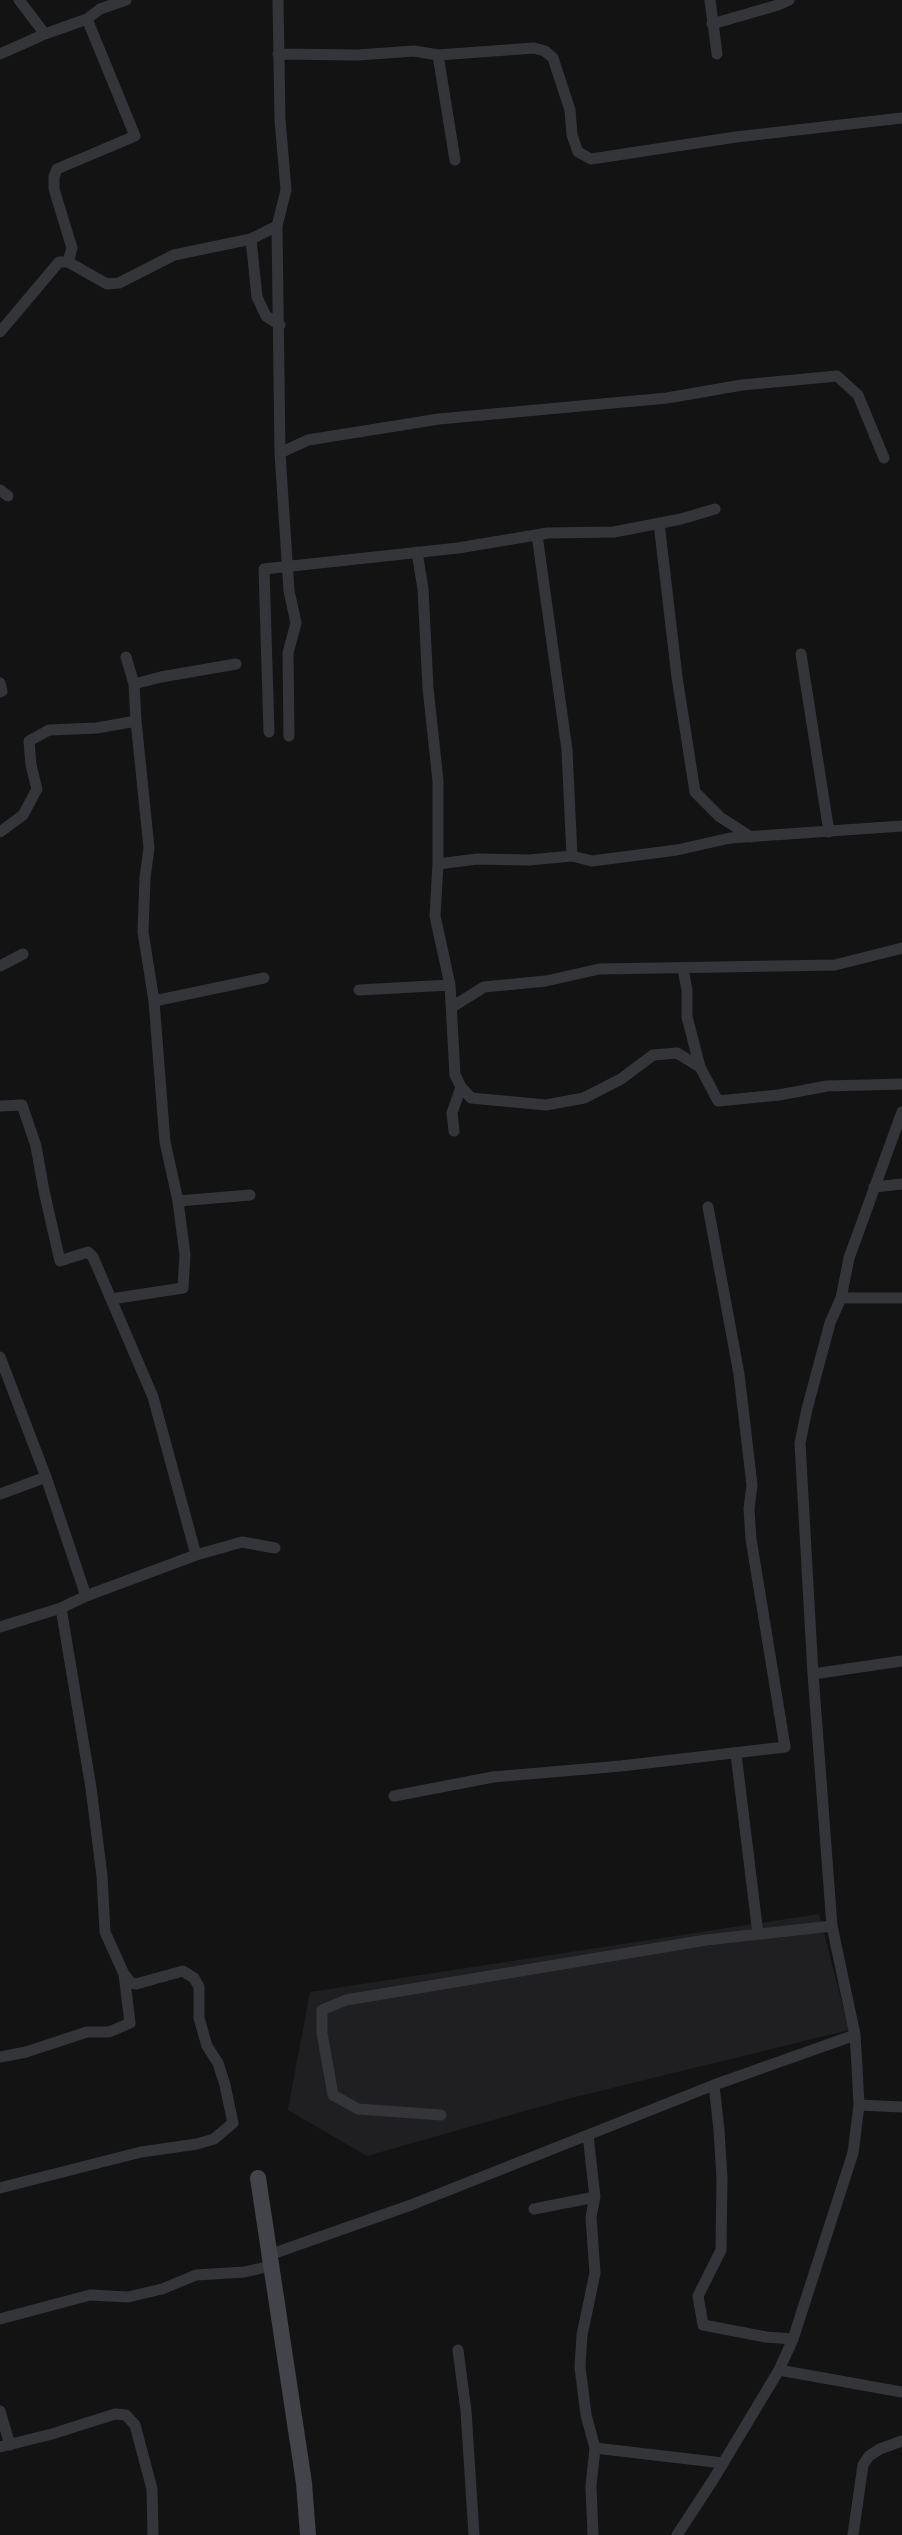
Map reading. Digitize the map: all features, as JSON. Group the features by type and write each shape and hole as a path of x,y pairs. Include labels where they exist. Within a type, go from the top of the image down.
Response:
{"street":[{"path":"19,0 45,34"},
{"path":"0,54 45,34 87,19 100,10 126,0"},
{"path":"278,0 278,54 286,190 277,226 280,325 280,453 289,591 296,623 288,653 289,736"},
{"path":"710,0 717,54"},
{"path":"712,24 778,5 788,0"},
{"path":"68,262 72,248 54,188 54,177 57,169 135,136 87,19"},
{"path":"278,54 358,55 414,52 438,55 534,48 545,51 553,58 570,110 572,136 578,152 590,159 736,138 902,118"},
{"path":"438,55 455,160"},
{"path":"0,332 60,262 68,262 107,284 119,283 174,255 251,239 277,226"},
{"path":"251,239 257,297 266,316 280,325"},
{"path":"280,453 308,440 439,419 668,398 742,385 837,376 858,395 884,458"},
{"path":"269,732 264,569 458,548 537,535 614,532 715,509"},
{"path":"659,523 677,677 696,792 720,817 751,837"},
{"path":"537,535 567,750 572,856"},
{"path":"417,552 423,589 428,688 438,781 438,864 435,916 450,985 455,1075 461,1087 470,1098 546,1105 584,1098 621,1079 653,1055 676,1053 700,1067"},
{"path":"801,654 829,832"},
{"path":"111,1299 184,1288 185,1255 178,1201 165,1142 154,1001 143,932 149,848 134,684 126,657"},
{"path":"134,684 161,677 236,664"},
{"path":"0,683 2,691 0,692"},
{"path":"0,832 23,815 38,789 31,765 29,740 49,730 97,728 136,721"},
{"path":"438,864 477,859 529,860 572,856 592,861 677,850 730,838 902,826"},
{"path":"452,1007 484,987 546,981 598,969 835,965 902,948"},
{"path":"0,966 23,954"},
{"path":"683,969 687,990 687,1017 700,1067 718,1101 779,1095 828,1086 902,1084"},
{"path":"154,1001 264,978"},
{"path":"359,990 450,985"},
{"path":"454,1131 452,1113 461,1087"},
{"path":"0,1106 22,1105 36,1146 60,1261 90,1253 111,1299 153,1397 196,1555"},
{"path":"677,2535 779,2370 793,2339 853,2153 859,2105 855,2035 832,1926 813,1674 800,1443 830,1323 841,1298 849,1258 902,1112"},
{"path":"874,1186 902,1184"},
{"path":"178,1201 250,1194"},
{"path":"394,1796 493,1777 736,1754 785,1747 751,1539 749,1509 752,1485 739,1374 708,1207"},
{"path":"841,1298 902,1298"},
{"path":"0,1357 46,1477 86,1596"},
{"path":"0,1494 46,1477"},
{"path":"0,1627 60,1608 86,1596 196,1555 242,1542 275,1548"},
{"path":"0,2188 141,2152 197,2144 214,2139 233,2123 225,2084 218,2063 207,2046 199,2018 199,1987 194,1978 183,1971 136,1984 131,1983 124,1974 105,1932 102,1876 91,1788 60,1608"},
{"path":"813,1674 902,1661"},
{"path":"736,1754 758,1934"},
{"path":"441,2115 358,2109 333,2096 322,2033 322,2010 346,2000 706,1940 832,1926"},
{"path":"1,2054 26,2052 87,2032 109,2032 130,2024 124,1974"},
{"path":"0,2319 90,2295 128,2296 162,2289 196,2275 245,2272 411,2204 714,2085 855,2035"},
{"path":"714,2085 722,2178 721,2250 698,2296 703,2325 766,2337 793,2339"},
{"path":"859,2105 902,2107"},
{"path":"588,2135 594,2196 591,2217 595,2274 582,2335 580,2367 586,2415 595,2448 591,2486 593,2535"},
{"path":"258,2178 304,2482 308,2535"},
{"path":"534,2209 594,2196"},
{"path":"458,2350 466,2410 474,2535"},
{"path":"779,2370 902,2392"},
{"path":"0,2411 5,2446 115,2414 126,2415 136,2425 152,2489 153,2535"},
{"path":"853,2535 863,2465 869,2456 880,2449 902,2441"},
{"path":"595,2448 723,2463"}],"shaded area":[{"path":"819,1914 849,2030 567,2099 367,2156 288,2110 310,1992"}]}
